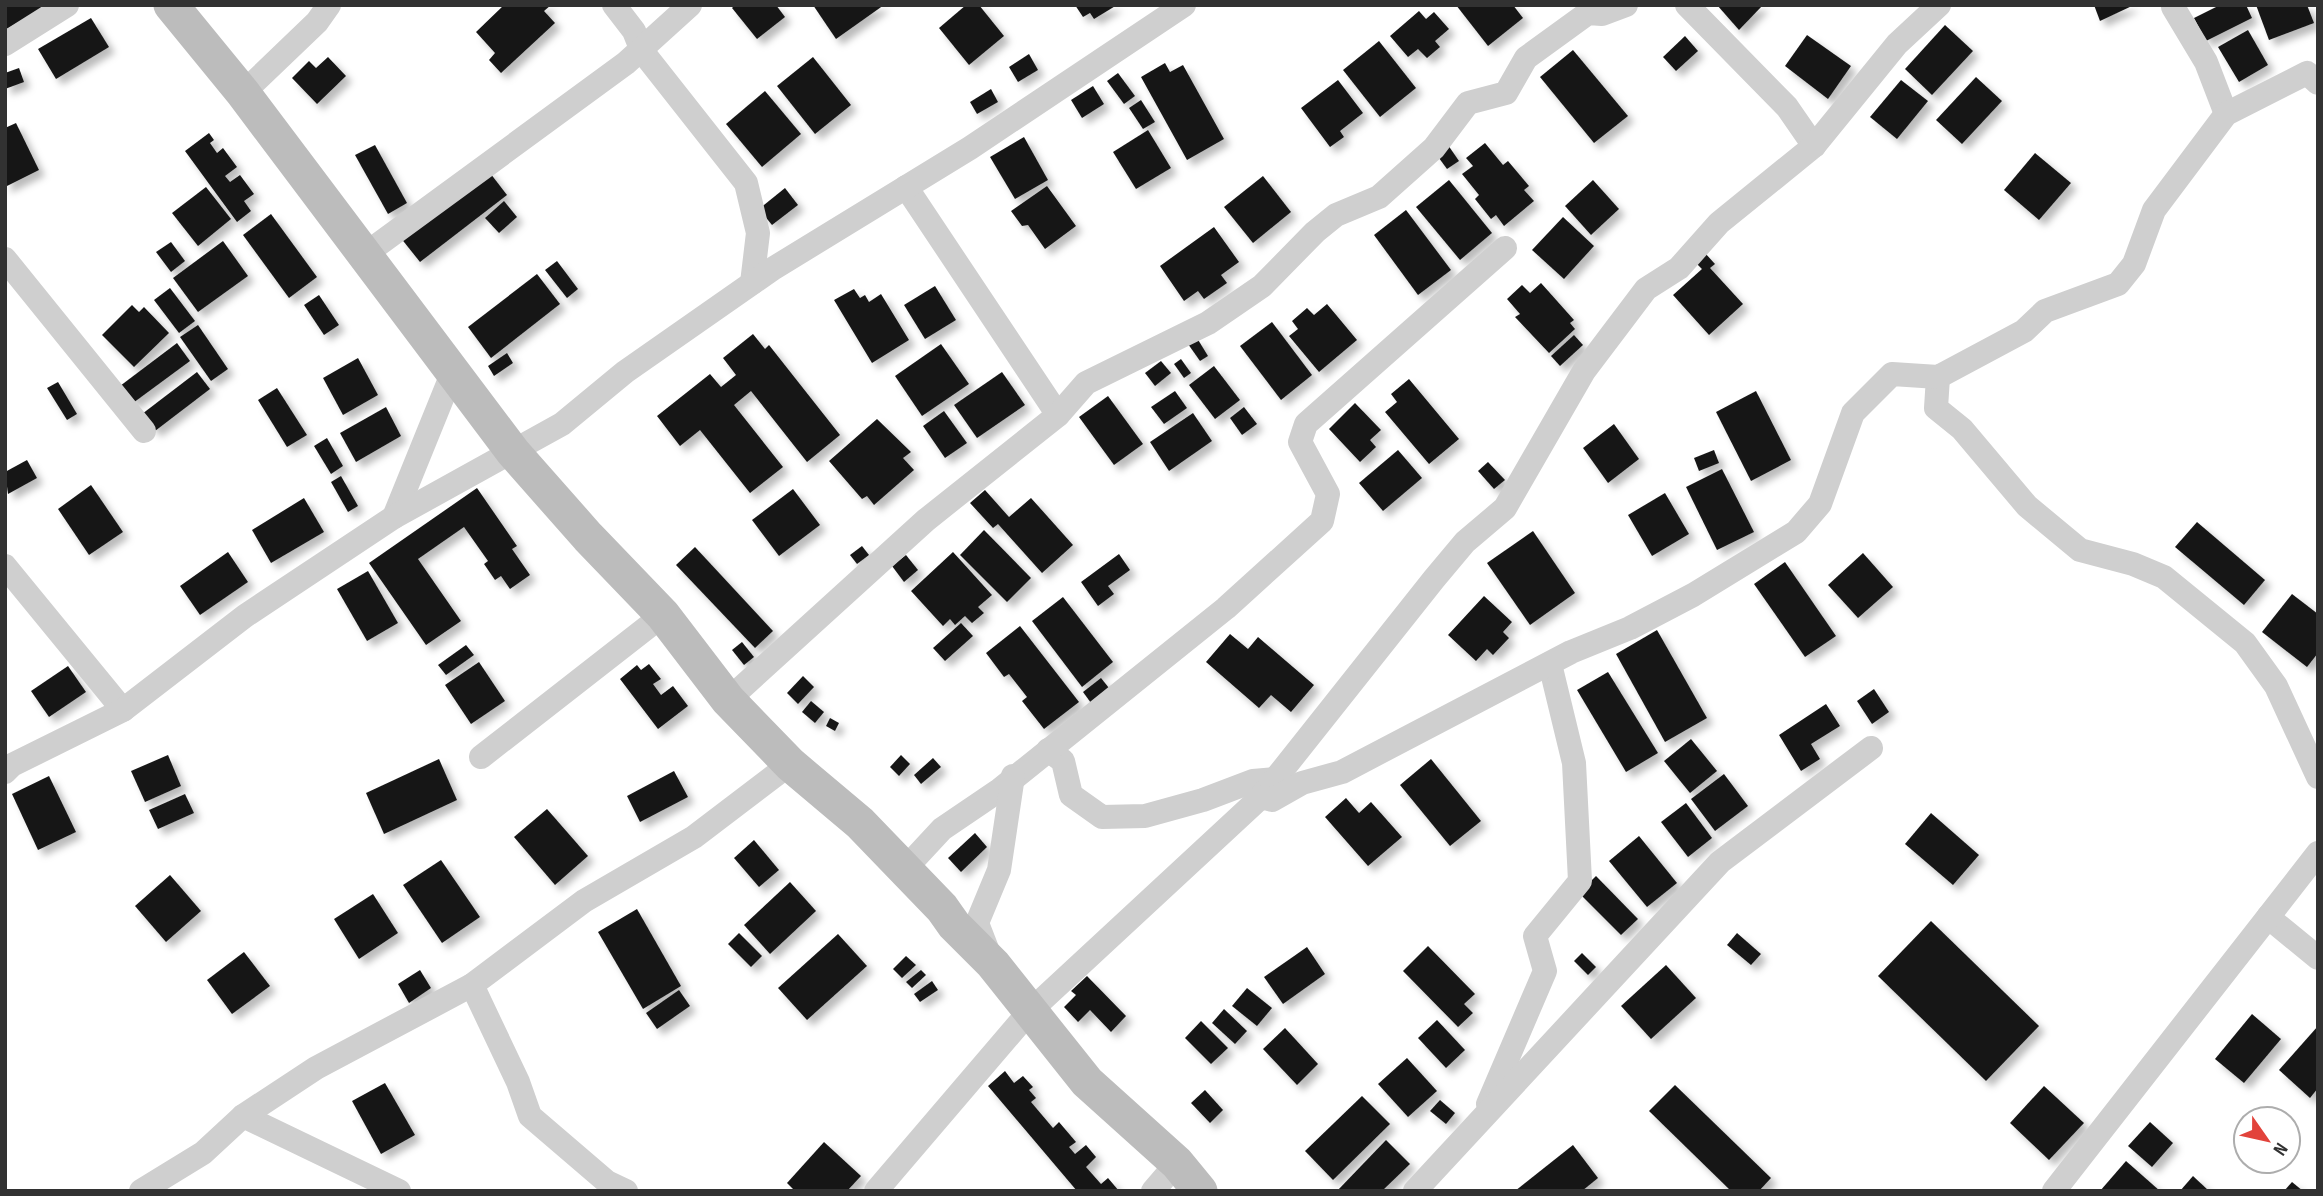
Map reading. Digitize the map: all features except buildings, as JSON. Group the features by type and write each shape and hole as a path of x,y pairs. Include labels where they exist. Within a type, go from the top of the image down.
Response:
{"street":[{"path":"5,44 67,5"},
{"path":"171,5 243,93 513,452 588,537 663,615 728,700 790,764 860,823 993,964 1029,1013 1087,1082 1177,1163 1200,1191"},
{"path":"243,93 317,22 329,5"},
{"path":"614,5 634,32 642,51 746,183 758,233 752,283"},
{"path":"364,255 642,51 690,5"},
{"path":"5,772 12,765 123,710 245,616 394,517 562,424 625,372 752,283 970,148 1184,5"},
{"path":"728,700 926,520 1058,415 1086,383 1208,323 1262,286 1315,232 1336,215 1380,197 1434,148 1468,103 1506,93 1527,58 1588,13 1602,14 1626,5"},
{"path":"1688,5 1787,107 1814,146"},
{"path":"876,1191 1029,1013 1268,788 1457,551 1504,508 1584,371 1646,289 1679,268 1719,223 1814,146 1897,44 1938,5"},
{"path":"2173,7 2206,62 2226,114"},
{"path":"1048,750 1063,761 1071,795 1102,817 1145,816 1254,781 1268,788 1272,800 1302,783 1342,772 1550,664 1693,596 1796,532 1820,505 1853,413 1892,374 1938,377 2024,331 2045,311 2118,284 2134,264 2154,210 2226,114 2314,73"},
{"path":"906,187 1058,415"},
{"path":"903,871 943,829 1048,750 1226,608 1322,521 1328,494 1300,442 1306,424 1505,248"},
{"path":"5,259 144,431"},
{"path":"394,517 452,374"},
{"path":"1938,377 1936,408 1962,429 2027,506 2080,550 2133,564 2164,577 2245,643 2276,686 2318,777"},
{"path":"5,566 123,710"},
{"path":"481,757 663,615"},
{"path":"1481,1121 1545,971 1535,936 1580,881 1574,763 1550,664"},
{"path":"1415,1191 1720,862 1871,748"},
{"path":"141,1191 203,1153 243,1116 316,1068 472,985 584,901 694,837 790,764"},
{"path":"993,964 977,923 999,870 1013,776"},
{"path":"2053,1191 2318,853"},
{"path":"2268,917 2318,958"},
{"path":"472,985 518,1082 530,1116 607,1182 626,1191"},
{"path":"243,1116 399,1191"},
{"path":"1153,1191 1177,1163"}]}
